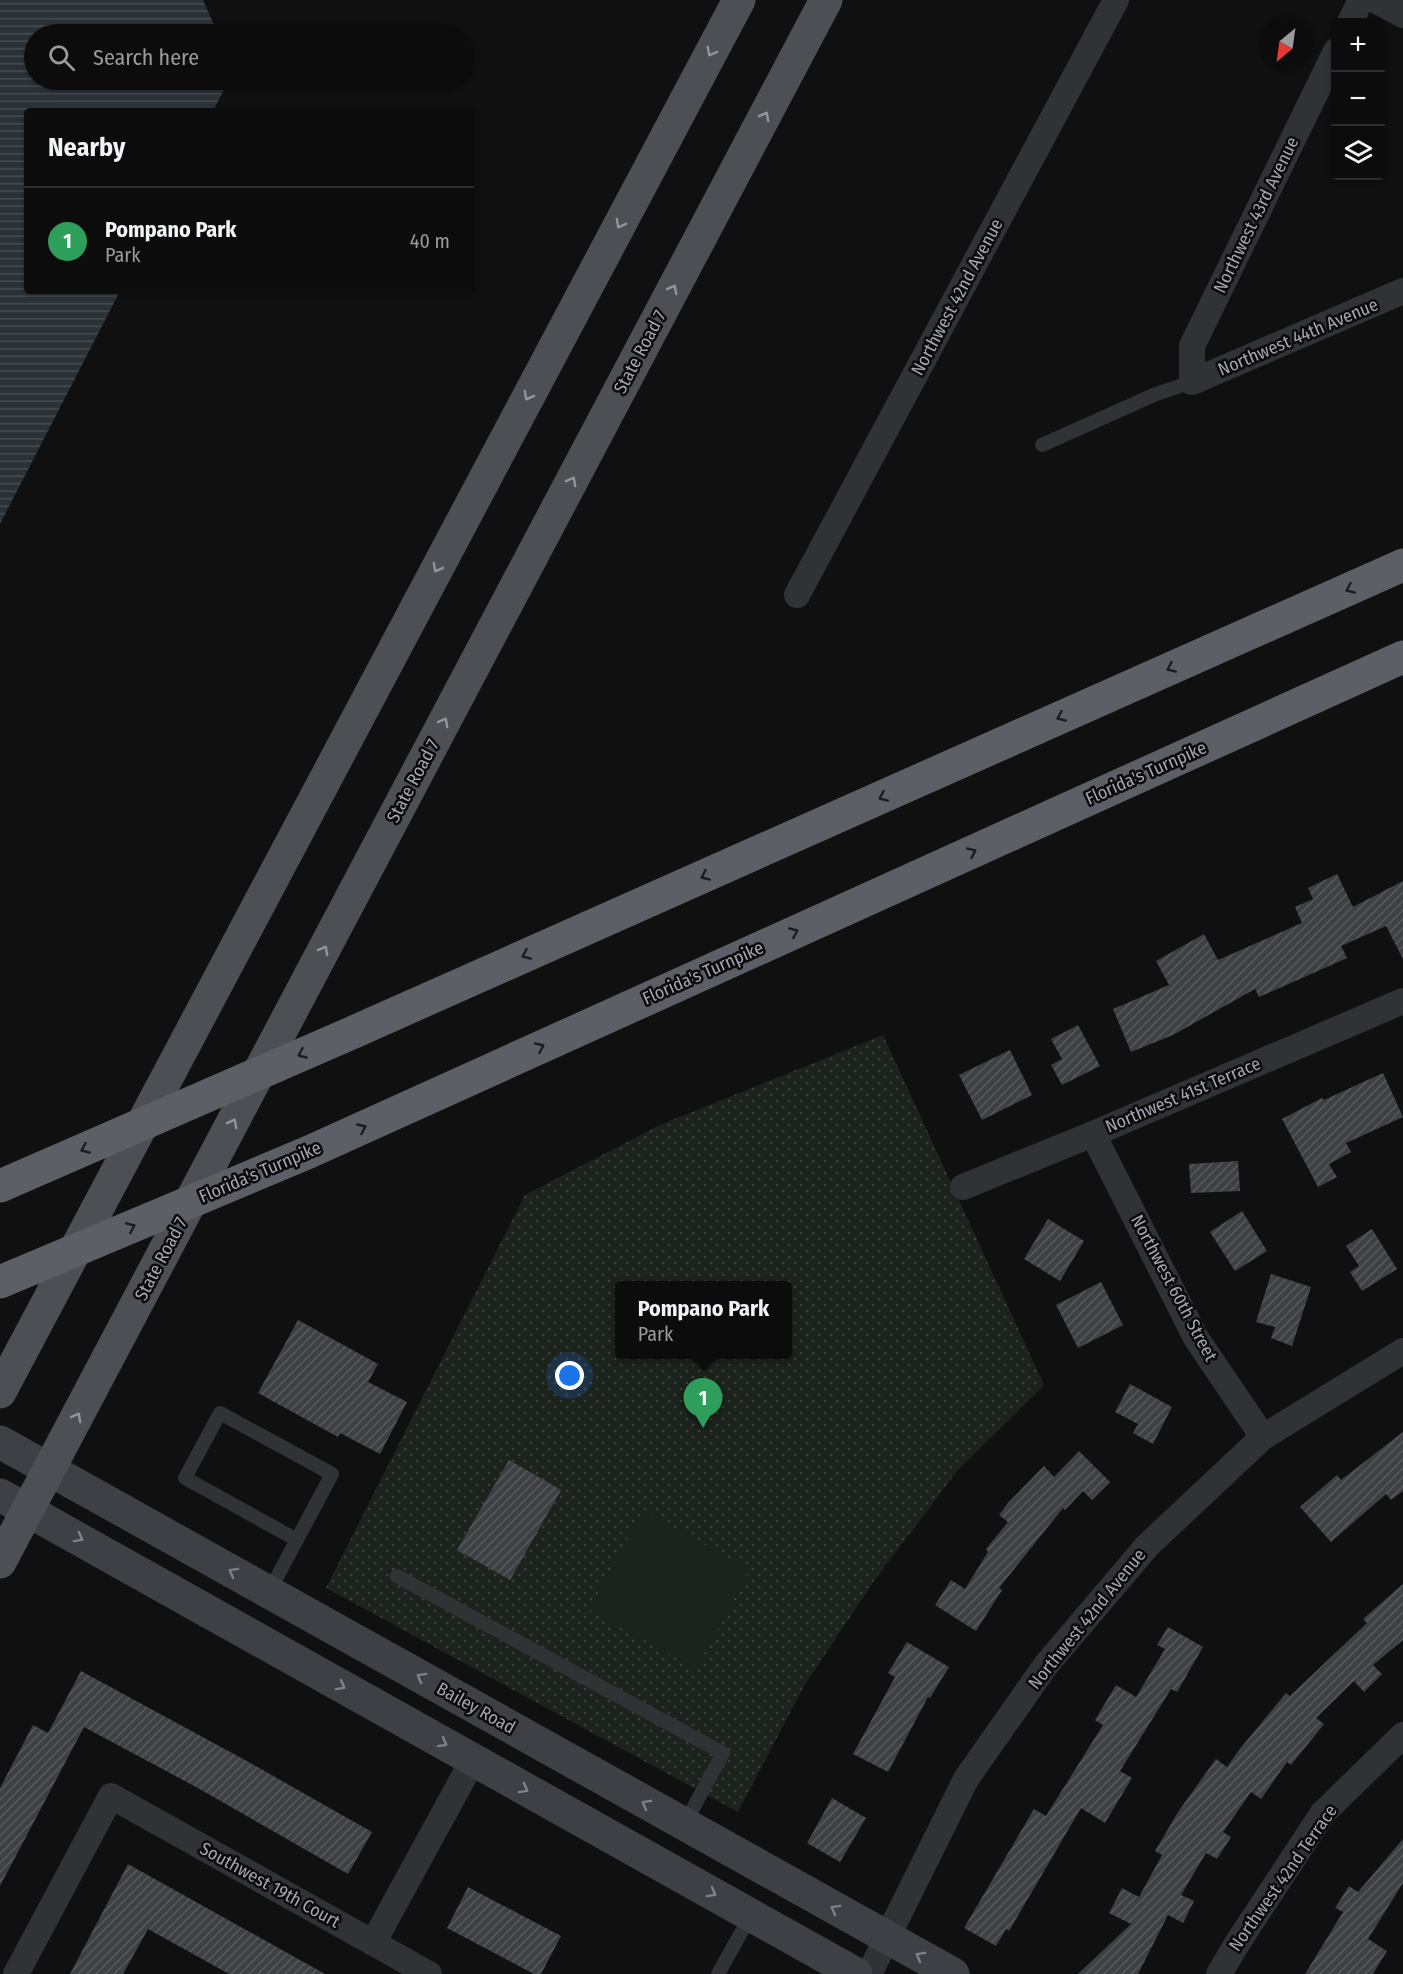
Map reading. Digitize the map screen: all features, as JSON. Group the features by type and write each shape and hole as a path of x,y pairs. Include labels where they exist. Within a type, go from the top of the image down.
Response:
{"highway":[{"path":"0,1186 356,1031 1403,565"},
{"name":"Florida's Turnpike","path":"0,1282 309,1152 1403,657"}],"main road":[{"path":"0,1392 739,0"},
{"name":"State Road 7","path":"0,1562 14,1502 50,1469 826,0"}],"street":[{"name":"Northwest 42nd Avenue","path":"797,595 1116,0"},
{"path":"1352,18 1361,0"},
{"path":"1375,0 1403,15"},
{"name":"Northwest 43rd Avenue","path":"1192,382 1191,346 1331,59"},
{"name":"Northwest 44th Avenue","path":"1192,382 1403,291"},
{"name":"Northwest 41st Terrace","path":"963,1187 1093,1134 1403,1000"},
{"name":"Northwest 60th Street","path":"1093,1134 1196,1338 1263,1437"},
{"name":"Northwest 42nd Avenue","path":"869,1974 966,1779 1046,1665 1147,1546 1263,1437 1403,1351"},
{"name":"Bailey Road","path":"0,1442 953,1974"},
{"path":"14,1502 856,1974"},
{"name":"Northwest 42nd Terrace","path":"1219,1974 1323,1813 1403,1735"},
{"path":"373,1943 473,1760"},
{"name":"Southwest 19th Court","path":"16,1974 111,1796 429,1974"},
{"path":"661,1865 684,1825"}],"lane":[{"path":"1042,445 1156,394 1192,382"},
{"path":"269,1592 297,1540 332,1474 219,1413 185,1478 297,1540"},
{"path":"397,1576 723,1753 684,1825"},
{"path":"718,1974 751,1915"}],"shaded area":[{"path":"0,0 203,0 214,24 24,24 24,90 224,90 215,108 24,108 24,294 118,294 0,524"},
{"path":"883,1035 1044,1385 957,1471 874,1581 804,1686 738,1812 326,1588 525,1195 660,1125"},
{"path":"643,1510 750,1570 696,1668 589,1610"}],"building":[{"path":"1337,874 1353,907 1403,881 1403,959 1386,926 1341,946 1347,958 1259,997 1255,989 1173,1035 1131,1052 1113,1009 1169,985 1156,961 1204,934 1218,960 1302,923 1295,907 1313,899 1308,888"},
{"path":"1078,1025 1100,1066 1062,1085 1051,1065 1062,1059 1051,1039"},
{"path":"1010,1050 1032,1095 982,1120 959,1075"},
{"path":"1383,1073 1403,1117 1346,1143 1351,1152 1329,1164 1337,1177 1318,1187 1282,1119 1322,1098 1324,1100"},
{"path":"1238,1161 1240,1191 1191,1193 1189,1164"},
{"path":"1242,1211 1267,1251 1235,1271 1210,1232"},
{"path":"1048,1219 1084,1241 1060,1281 1024,1259"},
{"path":"1372,1229 1397,1269 1362,1291 1350,1272 1359,1266 1346,1246"},
{"path":"1271,1274 1311,1287 1292,1346 1271,1338 1275,1327 1256,1322"},
{"path":"1101,1282 1123,1325 1078,1348 1056,1305"},
{"path":"298,1320 378,1364 368,1382 407,1402 380,1454 340,1433 338,1437 258,1393"},
{"path":"1130,1384 1172,1407 1153,1444 1133,1433 1138,1424 1115,1412"},
{"path":"1403,1432 1403,1491 1391,1500 1386,1494 1331,1542 1300,1507 1337,1475 1341,1480"},
{"path":"1079,1451 1110,1482 1092,1500 1083,1491 1065,1510 1063,1508 999,1588 1002,1590 976,1631 935,1605 951,1580 965,1589 988,1552 986,1549 1008,1522 999,1515 1008,1503 1044,1466 1054,1477"},
{"path":"509,1460 561,1490 510,1580 457,1550"},
{"path":"1403,1584 1403,1640 1373,1665 1382,1674 1364,1692 1354,1681 1316,1718 1324,1724 1291,1765 1287,1762 1261,1799 1251,1792 1223,1832 1231,1837 1217,1859 1206,1853 1181,1895 1194,1901 1183,1923 1168,1915 1138,1974 1078,1974 1131,1924 1109,1913 1122,1888 1139,1897 1162,1855 1155,1851 1178,1812 1216,1759 1227,1767 1286,1693 1290,1696 1367,1623 1363,1619"},
{"path":"1168,1627 1203,1647 1177,1692 1171,1689 1120,1771 1132,1778 1105,1823 1081,1808 1009,1931 1006,1929 996,1946 964,1928 1034,1809 1046,1816 1103,1725 1095,1720 1116,1685 1136,1697 1165,1649 1157,1645"},
{"path":"907,1642 949,1667 930,1698 928,1697 888,1772 853,1754 895,1677 888,1673"},
{"path":"81,1671 372,1832 348,1874 196,1787 84,1727 0,1886 0,1788 33,1725 48,1733"},
{"path":"832,1798 866,1818 840,1862 807,1843"},
{"path":"1403,1839 1403,1883 1368,1939 1387,1951 1373,1974 1305,1974 1343,1912 1335,1908 1349,1886 1358,1892"},
{"path":"128,1864 325,1974 229,1974 148,1929 123,1974 70,1974"},
{"path":"468,1887 561,1936 541,1974 534,1974 447,1928"}],"place":[{"name":"Pompano Park","path":"703,1428"}]}
